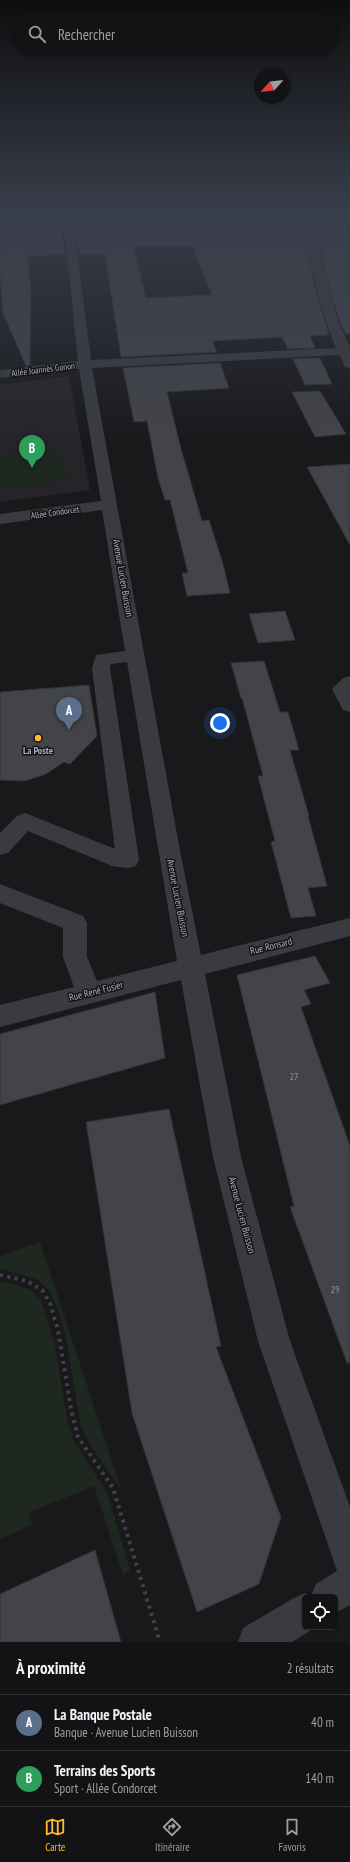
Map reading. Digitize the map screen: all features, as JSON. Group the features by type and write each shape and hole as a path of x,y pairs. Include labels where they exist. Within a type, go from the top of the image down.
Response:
{"street":[{"name":"Avenue Lucien Buisson","path":"76,290 85,364 170,856 227,1157 274,1341 350,1558"},
{"path":"323,290 347,351 350,364"},
{"name":"Allée Joannès Gonon","path":"0,374 85,364 347,351"},
{"name":"Allée Condorcet","path":"0,519 110,504"},
{"path":"0,847 25,821 120,860 128,860 101,668 103,659 136,656"},
{"path":"350,682 342,689 350,706"},
{"path":"0,893 75,923 75,957 89,993"},
{"name":"Rue Ronsard","path":"192,966 350,927"},
{"name":"Rue René Fusier","path":"0,1016 192,966"},
{"path":"334,1594 350,1584"},
{"path":"257,1642 302,1614"}],"path":[{"path":"0,1275 27,1281 42,1290 50,1303 58,1330 71,1409 78,1437 113,1488 160,1642"}],"shaded area":[{"path":"69,376 90,490 0,502 0,385"},
{"path":"57,450 70,480 0,489 0,457"},
{"path":"40,1242 121,1489 92,1448 81,1427 66,1338 58,1309 49,1290 37,1279 0,1269 0,1256"},
{"path":"0,1282 10,1283 29,1289 41,1300 55,1345 68,1423 73,1440 107,1492 130,1570 123,1575 94,1486 29,1512 32,1525 0,1539"}],"building":[{"path":"1,290 31,290 30,365 26,366 3,313"},
{"path":"111,290 144,290 146,298 212,295 210,290 316,290 329,335 310,336 315,348 288,349 282,337 212,341 217,352 121,357"},
{"path":"330,290 350,290 350,334 346,334 342,327"},
{"path":"320,358 332,384 305,385 293,359"},
{"path":"220,363 229,388 167,392 180,445 202,521 209,520 223,564 230,593 187,596 182,573 188,573 170,500 165,500 158,478 147,421 134,422 123,368"},
{"path":"320,391 346,434 315,437 292,392"},
{"path":"350,464 350,545 307,467"},
{"path":"285,611 295,640 258,643 249,614"},
{"path":"264,661 280,712 288,712 299,750 290,750 327,886 308,888 316,916 291,918 271,842 275,841 258,776 263,776 231,663"},
{"path":"89,685 97,736 70,764 64,762 46,774 25,781 0,780 0,692"},
{"path":"315,956 330,983 304,990 311,1004 301,1007 350,1146 350,1363 347,1363 290,1207 294,1206 237,975"},
{"path":"155,992 165,1058 0,1105 0,1034"},
{"path":"169,1109 221,1346 216,1347 281,1517 259,1584 197,1612 132,1413 86,1122"},
{"path":"95,1550 121,1642 0,1642 0,1594"}],"place":[{"name":"Terrains des Sports","path":"32,468"},
{"name":"La Banque Postale","path":"69,730"},
{"name":"La Poste","path":"38,738"}]}
